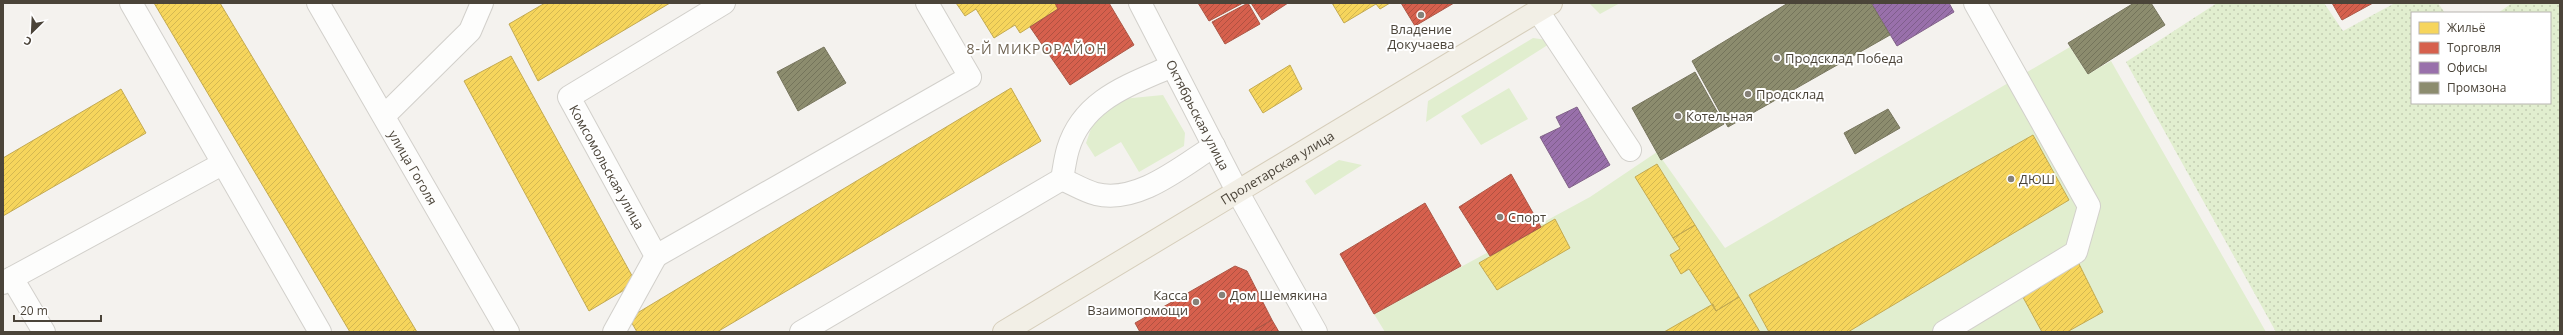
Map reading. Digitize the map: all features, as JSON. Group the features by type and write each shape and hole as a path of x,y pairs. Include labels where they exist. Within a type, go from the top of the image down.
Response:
{"main road":[{"name":"Пролетарская улица","path":"1004,332 1545,7"}],"street":[{"path":"131,3 222,164 320,332"},
{"name":"улица Гоголя","path":"318,3 508,332"},
{"path":"384,116 470,31 482,3"},
{"name":"Комсомольская улица","path":"656,256 569,97 724,3"},
{"path":"614,332 656,256 970,77 927,3"},
{"name":"Октябрьская улица","path":"1140,3 1237,191 1316,332"},
{"path":"1944,332 2076,252 2089,206 1975,3"},
{"path":"1545,7 1630,150"},
{"path":"801,332 1062,179 1068,148 1085,117 1107,96 1172,66"},
{"path":"1062,179 1097,194 1126,194 1154,184 1214,146"},
{"path":"44,332 8,281 222,164"}],"green space":[{"path":"1589,3 1620,3 1600,14"},
{"path":"2217,3 2324,3 2343,31 2395,3 2438,3 2444,12 2411,12 2411,104 2551,104 2551,12 2499,12 2512,3 2560,3 2560,332 2276,332 2126,62"},
{"path":"1533,38 1554,41 1426,122 1428,101"},
{"name":"ДЮШ","path":"2070,47 2088,74 2111,61 2266,332 1385,332 1374,314 1590,197 1657,152 1725,248"},
{"path":"1509,88 1528,119 1481,145 1461,116"},
{"path":"1163,95 1185,133 1184,146 1139,172 1121,142 1095,157 1086,143 1094,120 1122,99"},
{"path":"1339,160 1362,165 1315,195 1305,181"}],"building: Жильё":[{"path":"154,3 220,3 417,332 350,332"},
{"path":"545,3 670,3 538,81 509,24"},
{"path":"956,3 1055,3 1058,9 1020,33 1015,25 994,38 976,9 965,16"},
{"path":"1332,3 1390,3 1380,9 1376,4 1344,23"},
{"path":"511,56 636,283 589,311 464,81"},
{"path":"1290,65 1302,89 1263,113 1249,90"},
{"path":"1011,88 1041,141 717,332 637,332 629,318"},
{"path":"121,89 146,133 3,216 3,158"},
{"path":"2033,135 2069,200 1848,332 1769,332 1749,295"},
{"path":"1657,164 1695,225 1673,238 1635,177"},
{"path":"1555,219 1570,248 1497,290 1479,263"},
{"path":"1695,225 1739,297 1716,311 1689,269 1681,274 1670,255 1680,249 1673,238"},
{"path":"2075,256 2103,312 2067,332 2042,332 2019,290"},
{"path":"1739,297 1760,332 1664,332 1713,304 1716,311"}],"building: Торговля":[{"path":"1055,3 1109,3 1134,45 1070,85 1030,27 1058,9"},
{"path":"1198,3 1243,3 1209,21"},
{"path":"1248,3 1260,24 1225,44 1212,22"},
{"path":"1251,3 1288,3 1262,20"},
{"name":"Владение Докучаева","path":"1401,3 1454,3 1415,26"},
{"path":"2332,3 2373,3 2342,20"},
{"name":"Спорт","path":"1511,174 1541,227 1490,256 1459,207"},
{"path":"1425,203 1461,266 1374,314 1340,254"},
{"name":"Дом Шемякина","path":"1235,266 1247,271 1272,320 1251,332 1140,332 1135,323"},
{"name":"Дом Шемякина","path":"1272,320 1279,332 1251,332"}],"building: Офисы":[{"path":"1871,3 1949,3 1954,12 1897,46"},
{"path":"1577,107 1610,165 1569,188 1540,137 1561,127 1556,117"}],"building: Промзона":[{"name":"Продсклад","path":"1788,3 1871,3 1890,35 1728,127 1692,61"},
{"path":"2134,3 2151,3 2165,25 2088,74 2068,43"},
{"path":"824,47 846,83 798,111 777,72"},
{"name":"Котельная","path":"1695,72 1724,124 1661,160 1632,108"},
{"path":"1888,109 1900,128 1855,154 1844,133"}],"place":[{"name":"Владение Докучаева","path":"1421,15"},
{"name":"Продсклад Победа","path":"1777,58"},
{"name":"Продсклад","path":"1748,94"},
{"name":"Котельная","path":"1678,116"},
{"name":"ДЮШ","path":"2011,179"},
{"name":"Спорт","path":"1500,217"},
{"name":"Дом Шемякина","path":"1222,295"},
{"name":"Касса Взаимопомощи","path":"1196,302"}],"district":[{"name":"8-Й МИКРОРАЙОН","path":"1037,48"}]}
